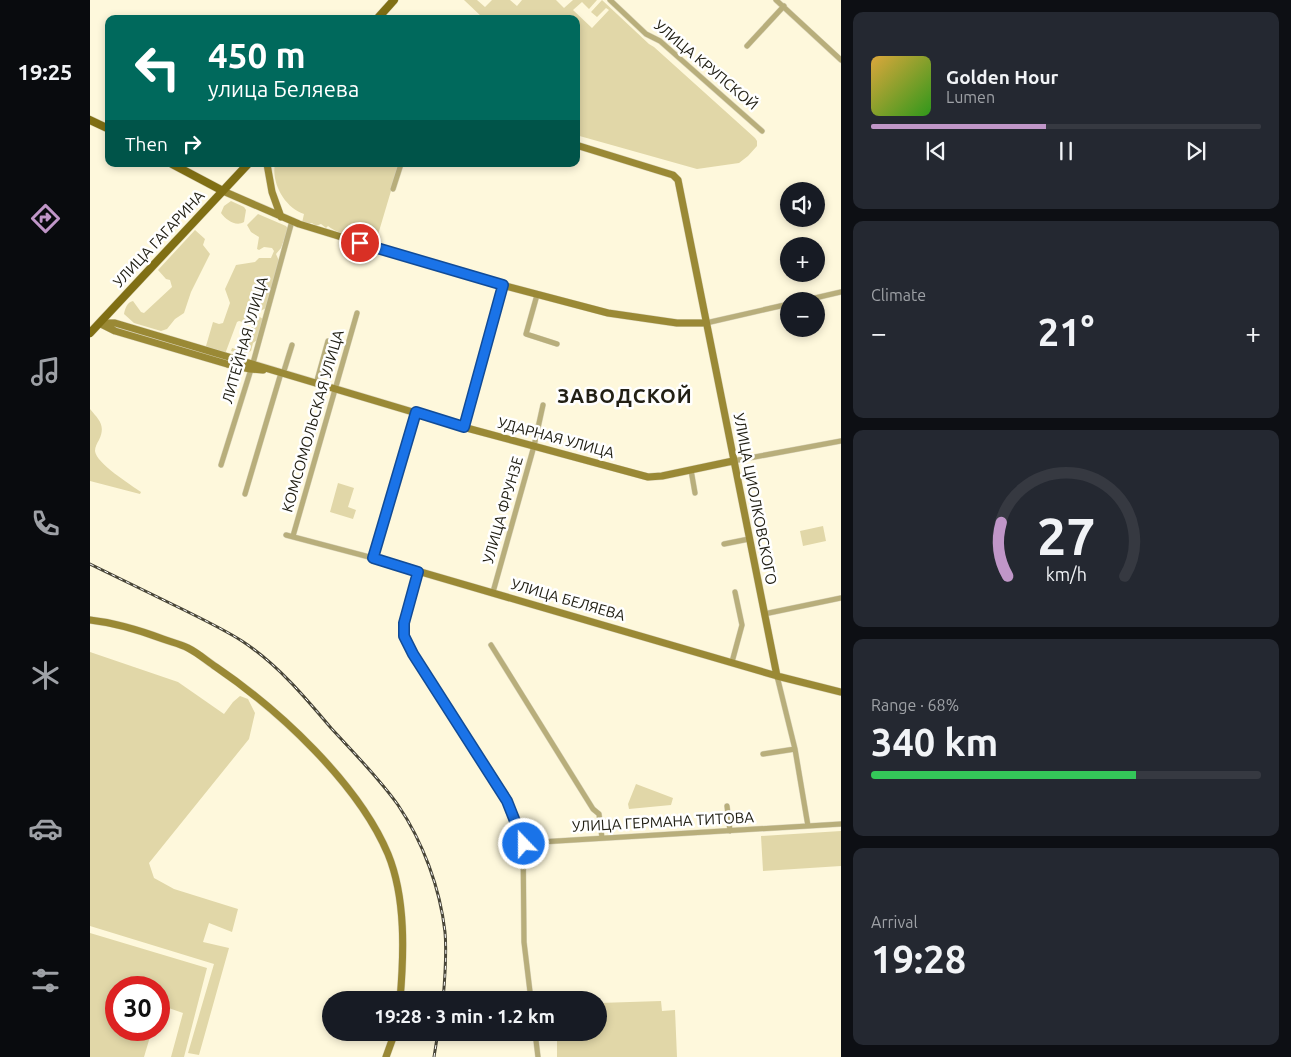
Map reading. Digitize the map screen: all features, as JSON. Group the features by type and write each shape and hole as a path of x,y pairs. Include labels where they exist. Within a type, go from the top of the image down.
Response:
{"main road":[{"path":"381,15 394,0"},
{"path":"90,120 105,127"},
{"name":"УЛИЦА ЦИОЛКОВСКОГО","path":"580,146 676,176 678,180 777,676"},
{"path":"178,167 223,191 286,219 383,250 608,313 677,323 706,323"},
{"name":"УЛИЦА ГАГАРИНА","path":"90,333 245,167"},
{"path":"268,167 272,192 286,219"},
{"name":"УДАРНАЯ УЛИЦА","path":"100,323 110,326 115,323 251,366 648,477 662,476 734,461"},
{"path":"373,558 416,412"},
{"name":"УЛИЦА БЕЛЯЕВА","path":"373,558 777,676 841,692"},
{"path":"90,620 130,627 188,648 240,683 266,704 323,759 360,805 376,829 389,856 400,900 403,950 401,991"},
{"path":"386,1057 392,1041"}],"street":[{"name":"УЛИЦА КРУПСКОЙ","path":"610,0 646,34 667,48 762,131"},
{"path":"776,0 841,60"},
{"path":"747,46 784,6"},
{"path":"393,190 400,167"},
{"name":"ЛИТЕЙНАЯ УЛИЦА","path":"221,465 251,366 286,219"},
{"path":"464,427 503,285"},
{"path":"825,296 841,292"},
{"path":"537,294 526,334 557,344"},
{"path":"706,323 780,306"},
{"name":"КОМСОМОЛЬСКАЯ УЛИЦА","path":"293,536 357,313"},
{"path":"316,384 328,341"},
{"path":"245,494 292,344"},
{"name":"УЛИЦА ФРУНЗЕ","path":"493,592 544,405"},
{"name":"УДАРНАЯ УЛИЦА","path":"734,461 841,441"},
{"path":"691,470 695,493"},
{"name":"УЛИЦА БЕЛЯЕВА","path":"286,535 373,558"},
{"path":"724,544 749,539"},
{"path":"418,572 406,615 404,636 413,654 507,801 524,844 524,942 530,991"},
{"path":"732,662 742,626 735,592"},
{"path":"764,614 841,598"},
{"path":"491,645 593,809 599,814 602,838"},
{"name":"УЛИЦА ЦИОЛКОВСКОГО","path":"777,676 794,748 808,826"},
{"path":"763,754 794,748"},
{"path":"727,806 730,831"},
{"name":"УЛИЦА ГЕРМАНА ТИТОВА","path":"524,844 841,824"},
{"path":"536,1041 538,1057"}],"shaded area":[{"path":"464,0 477,0 485,7 492,0 510,0 517,6 522,0 556,0 564,8 573,0 597,0 589,9 582,2 573,10 578,15 480,15"},
{"path":"602,0 757,141 757,146 739,163 697,169 580,136 580,17 592,28 609,10 606,8 597,17 591,12"},
{"path":"275,167 398,167 377,238 361,240 358,236 342,234 328,226 326,228 321,224 316,226 312,223 302,223 304,214 285,201 277,187"},
{"path":"231,201 244,207 246,210 244,222 238,224 231,222 221,213 224,206"},
{"path":"258,214 286,226 288,229 281,248 276,254 279,261 266,308 255,314 263,319 257,340 253,343 251,351 238,358 233,357 234,352 231,351 232,348 242,351 245,349 251,324 237,322 225,354 206,348 206,346 213,322 223,323 230,303 225,289 236,265 255,262 259,258 271,258 274,251 272,248 264,247 259,250 257,249 259,237 251,232 247,225"},
{"path":"195,230 205,239 203,245 210,254 191,292 184,313 175,319 167,329 161,331 134,323 124,314 128,304 133,301 141,312 144,313 172,287 170,280 166,279 158,270"},
{"path":"90,409 102,426 101,435 95,450 97,456 115,473 141,492 140,494 90,481"},
{"path":"338,483 354,488 348,507 356,510 353,519 330,512"},
{"path":"823,526 826,541 803,546 800,531"},
{"path":"90,652 178,682 224,714 240,696 248,699 255,713 249,739 149,863 154,878 174,889 238,909 232,932 209,923 203,942 229,948 199,1055 188,1053 214,964 90,926"},
{"path":"636,784 673,798 671,805 629,809 628,804"},
{"path":"841,831 841,866 763,871 761,836"},
{"path":"90,933 207,968 184,1057 171,1057 183,1013 170,1008 170,976 105,976 105,1041 149,1041 144,1057 90,1057"},
{"path":"661,1001 662,1011 675,1010 677,1057 557,1057 557,1041 607,1041 607,1003"}],"railway":[{"path":"90,564 212,624 255,650 290,681 366,765 407,819 423,850 435,882 445,932 446,958 444,991"},
{"path":"434,1057 437,1041"}],"district":[{"name":"ЗАВОДСКОЙ","path":"625,396"}],"route":[{"path":"360,243 503,285 464,427 416,412 373,558 418,572 404,623 406,642 507,801 524,844"}]}
